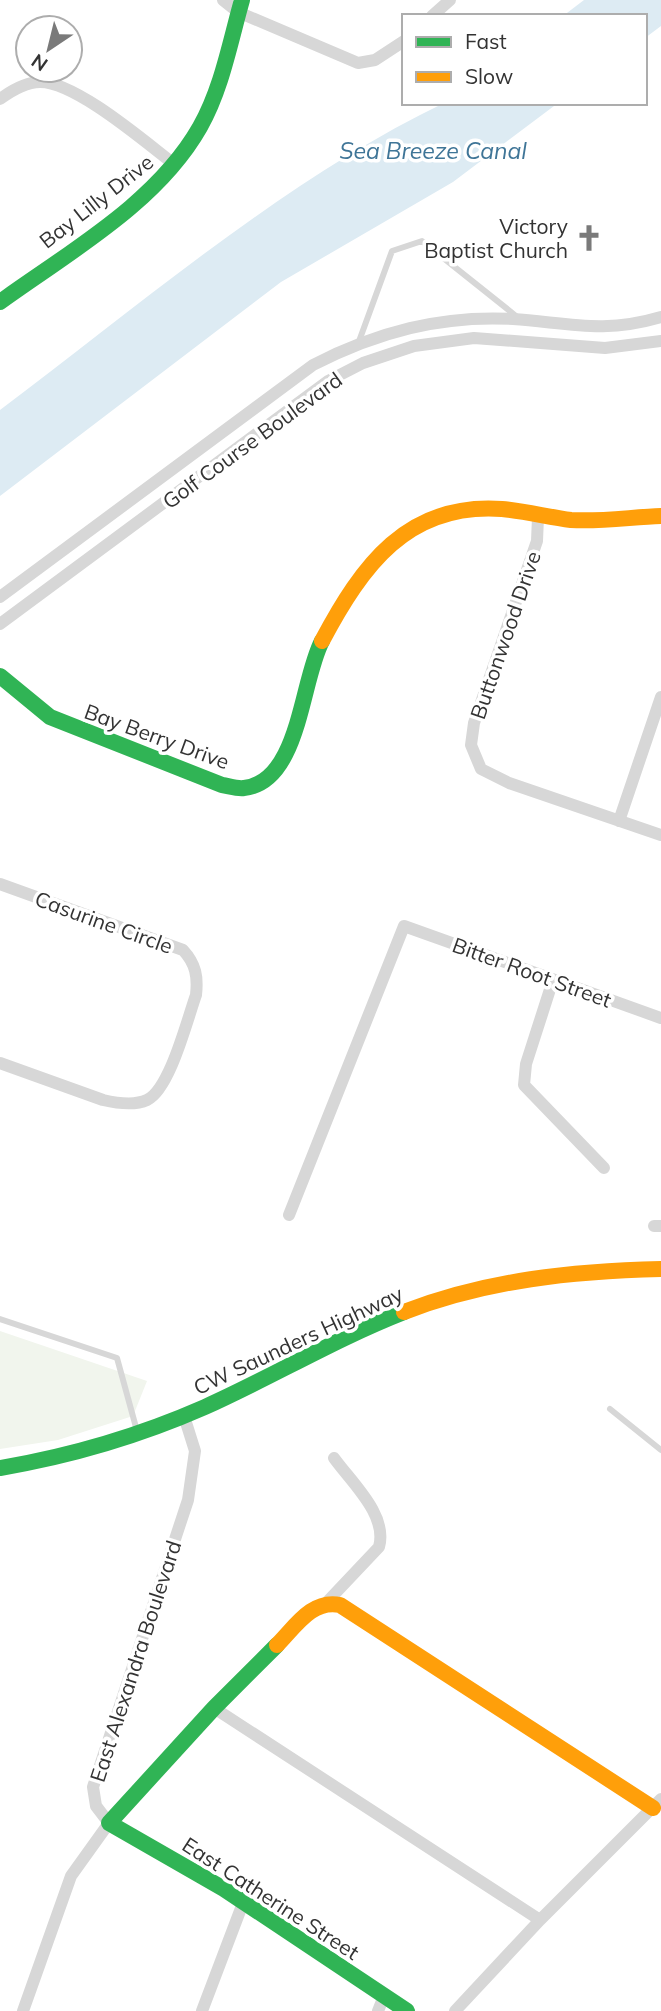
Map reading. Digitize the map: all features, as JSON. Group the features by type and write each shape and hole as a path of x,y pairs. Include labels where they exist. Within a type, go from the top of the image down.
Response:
{"street":[{"path":"222,0 240,6 358,63 375,60 402,42"},
{"path":"432,14 450,0"},
{"name":"Bay Lilly Drive","path":"0,302 143,194 174,164 200,126 214,96 240,6"},
{"path":"0,99 13,90 40,82 70,91 174,164"},
{"name":"Golf Course Boulevard","path":"0,597 313,365 358,344 407,327 453,318 520,320 580,328 619,327 657,319"},
{"path":"657,319 661,342"},
{"name":"Golf Course Boulevard","path":"0,624 328,382 363,363 414,346 474,338 606,348 661,342"},
{"path":"313,365 328,382"},
{"name":"Bay Berry Drive","path":"0,676 50,717 77,730 222,785 244,788 267,779 286,755 320,646 360,575 379,553 417,524 449,513 500,509 538,517 573,520 661,516"},
{"name":"Buttonwood Drive","path":"538,517 537,541 474,723 471,745 481,769 509,783 661,835"},
{"path":"619,821 661,697"},
{"name":"Casurine Circle","path":"0,884 183,950 194,963 198,980 196,995 163,1083 146,1101 118,1103 103,1100 0,1063"},
{"name":"Bitter Root Street","path":"289,1215 404,926 661,1018"},
{"path":"553,980 526,1064 524,1085 604,1168"},
{"name":"CW Saunders Highway","path":"0,1468 68,1455 184,1416 304,1356 411,1310 481,1289 554,1275 661,1269"},
{"name":"East Alexandra Boulevard","path":"109,1823 96,1806 93,1787 188,1500 195,1451 193,1436 184,1416"},
{"path":"23,2011 71,1876 109,1823 214,1709 316,1606 327,1602 379,1547 382,1537 381,1522 334,1458"},
{"path":"327,1602 340,1605 657,1804 540,1920 455,2011"},
{"path":"214,1709 540,1920"},
{"name":"East Catherine Street","path":"109,1823 141,1839 243,1903 381,2004 407,2011"},
{"path":"202,2011 243,1903"}],"lane":[{"path":"358,344 392,251 422,241 520,320"},
{"path":"0,1319 117,1358 138,1433"},
{"path":"610,1409 661,1450"}],"shaded area":[{"path":"0,1331 147,1381 133,1416 58,1440 0,1449"}],"water":[{"path":"584,0 661,0 661,26 647,36 647,14 566,14"},
{"name":"Sea Breeze Canal","path":"440,105 555,105 453,182 281,282 0,496 0,410 216,245 328,168"}],"traffic: fast":[{"path":"0,302 82,245 136,203 182,154 200,127 214,97 242,0"},
{"path":"0,676 50,717 222,785 244,788 263,782 277,768 288,749 322,641"},
{"path":"0,1468 104,1444 155,1427 230,1395 353,1334 404,1312"},
{"path":"277,1645 214,1708 109,1823 224,1889 407,2011"}],"traffic: slow":[{"path":"322,641 371,564 391,544 414,528 439,516 469,510 502,509 571,520 661,516"},
{"path":"404,1312 467,1292 531,1279 661,1269"},
{"path":"277,1645 313,1610 330,1604 340,1605 653,1808"}],"place":[{"name":"Victory Baptist Church","path":"589,238"}]}
